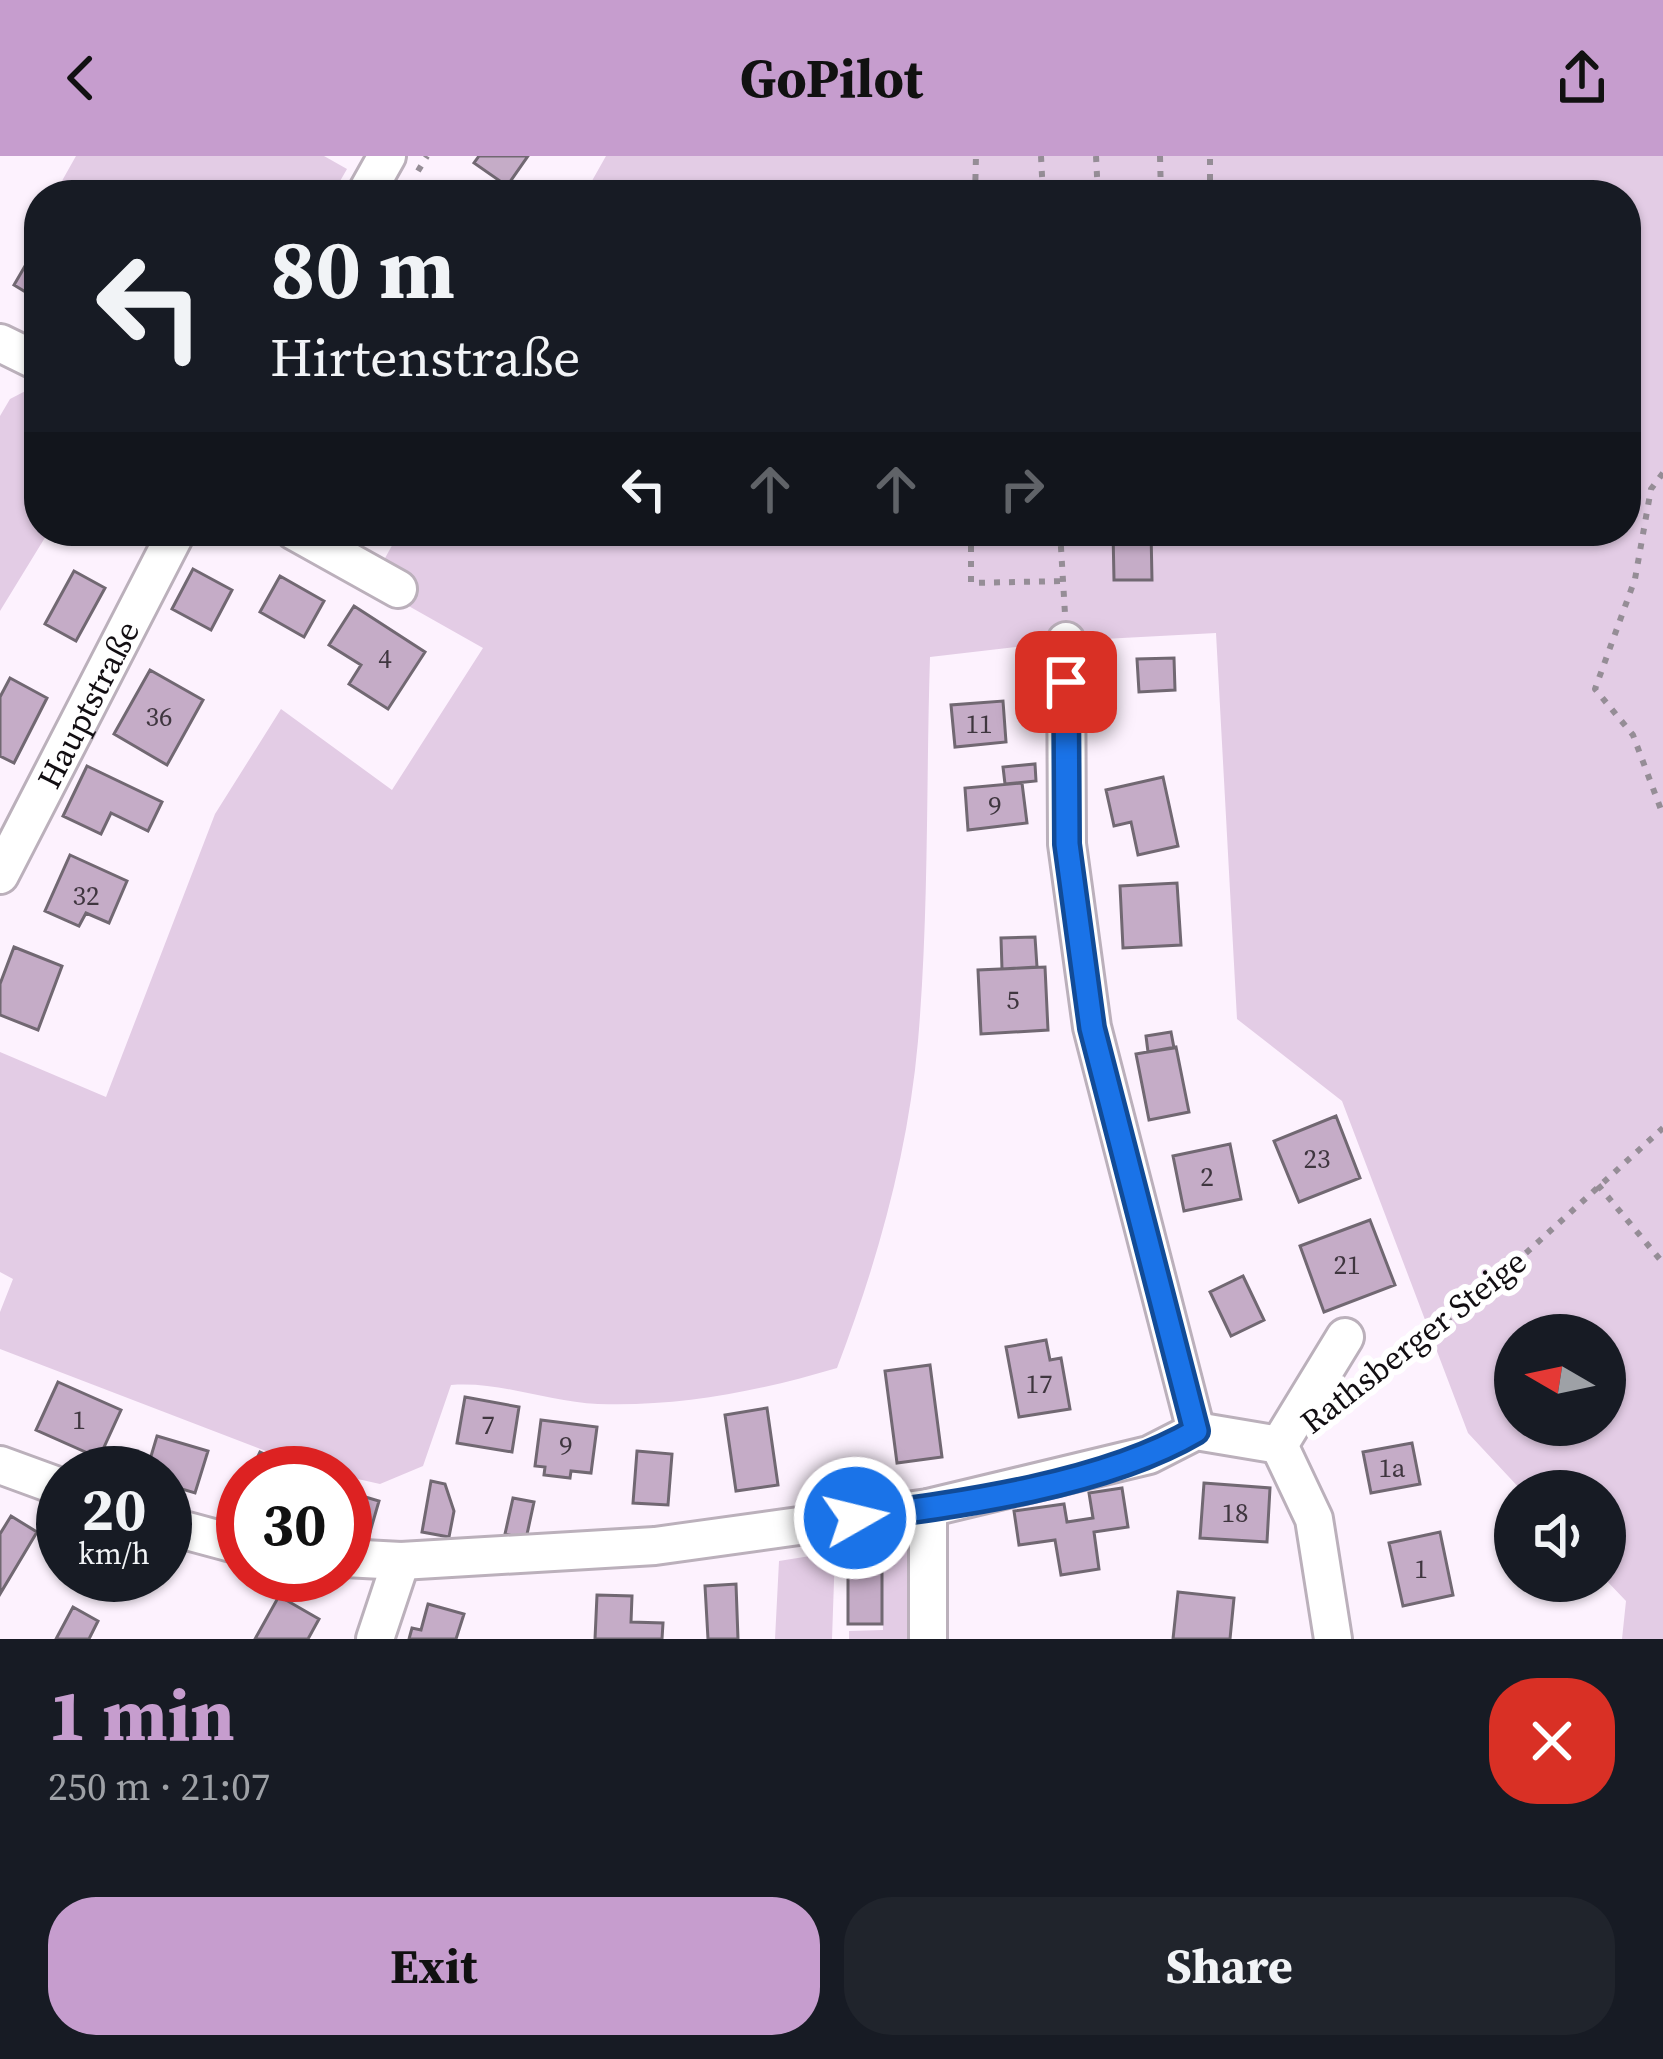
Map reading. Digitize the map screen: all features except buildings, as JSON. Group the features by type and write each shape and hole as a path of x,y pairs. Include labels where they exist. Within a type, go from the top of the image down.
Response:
{"street":[{"name":"Hauptstraße","path":"0,875 169,546"},
{"path":"321,546 398,589"},
{"path":"372,1559 655,1546 928,1508 1149,1455 1196,1431 1092,1028 1067,844 1066,641"},
{"path":"1333,1639 1314,1519 1279,1445 1345,1336"},
{"name":"Rathsberger Steige","path":"1196,1431 1279,1445"},
{"path":"0,1465 36,1478"},
{"path":"928,1508 928,1639"},
{"path":"375,1639 401,1561"}],"path":[{"path":"1641,545 1651,489 1663,473"},
{"path":"971,546 971,583 1063,581"},
{"path":"1061,546 1066,641"},
{"path":"1641,546 1635,579 1595,689 1633,735 1663,815"},
{"name":"Rathsberger Steige","path":"1346,1396 1481,1294 1663,1128"},
{"path":"1598,1185 1663,1262"}],"shaded area":[{"path":"76,156 324,156 347,169 341,180 62,180"},
{"path":"606,156 1663,156 1663,1639 1622,1639 1626,1470 1502,1470 1468,1433 1342,1101 1237,1019 1216,633 1066,641 930,657 924,945 913,1083 889,1208 837,1368 719,1396 658,1403 579,1402 488,1386 451,1385 423,1466 380,1484 372,1482 372,1446 253,1446 0,1349 0,1312 13,1279 0,1272 0,1052 106,1097 215,814 281,709 392,790 483,648 398,600 412,575 384,560 392,546 1641,546 1641,180 592,180"},
{"path":"24,392 24,546 40,546 0,611 0,416 10,399"},
{"path":"911,1539 911,1639 849,1639 849,1631 883,1630 881,1544"},
{"path":"835,1552 832,1639 775,1639 779,1561"}],"route":[{"path":"855,1518 928,1508 1057,1480 1149,1455 1196,1431 1092,1028 1067,844 1066,682"}]}
